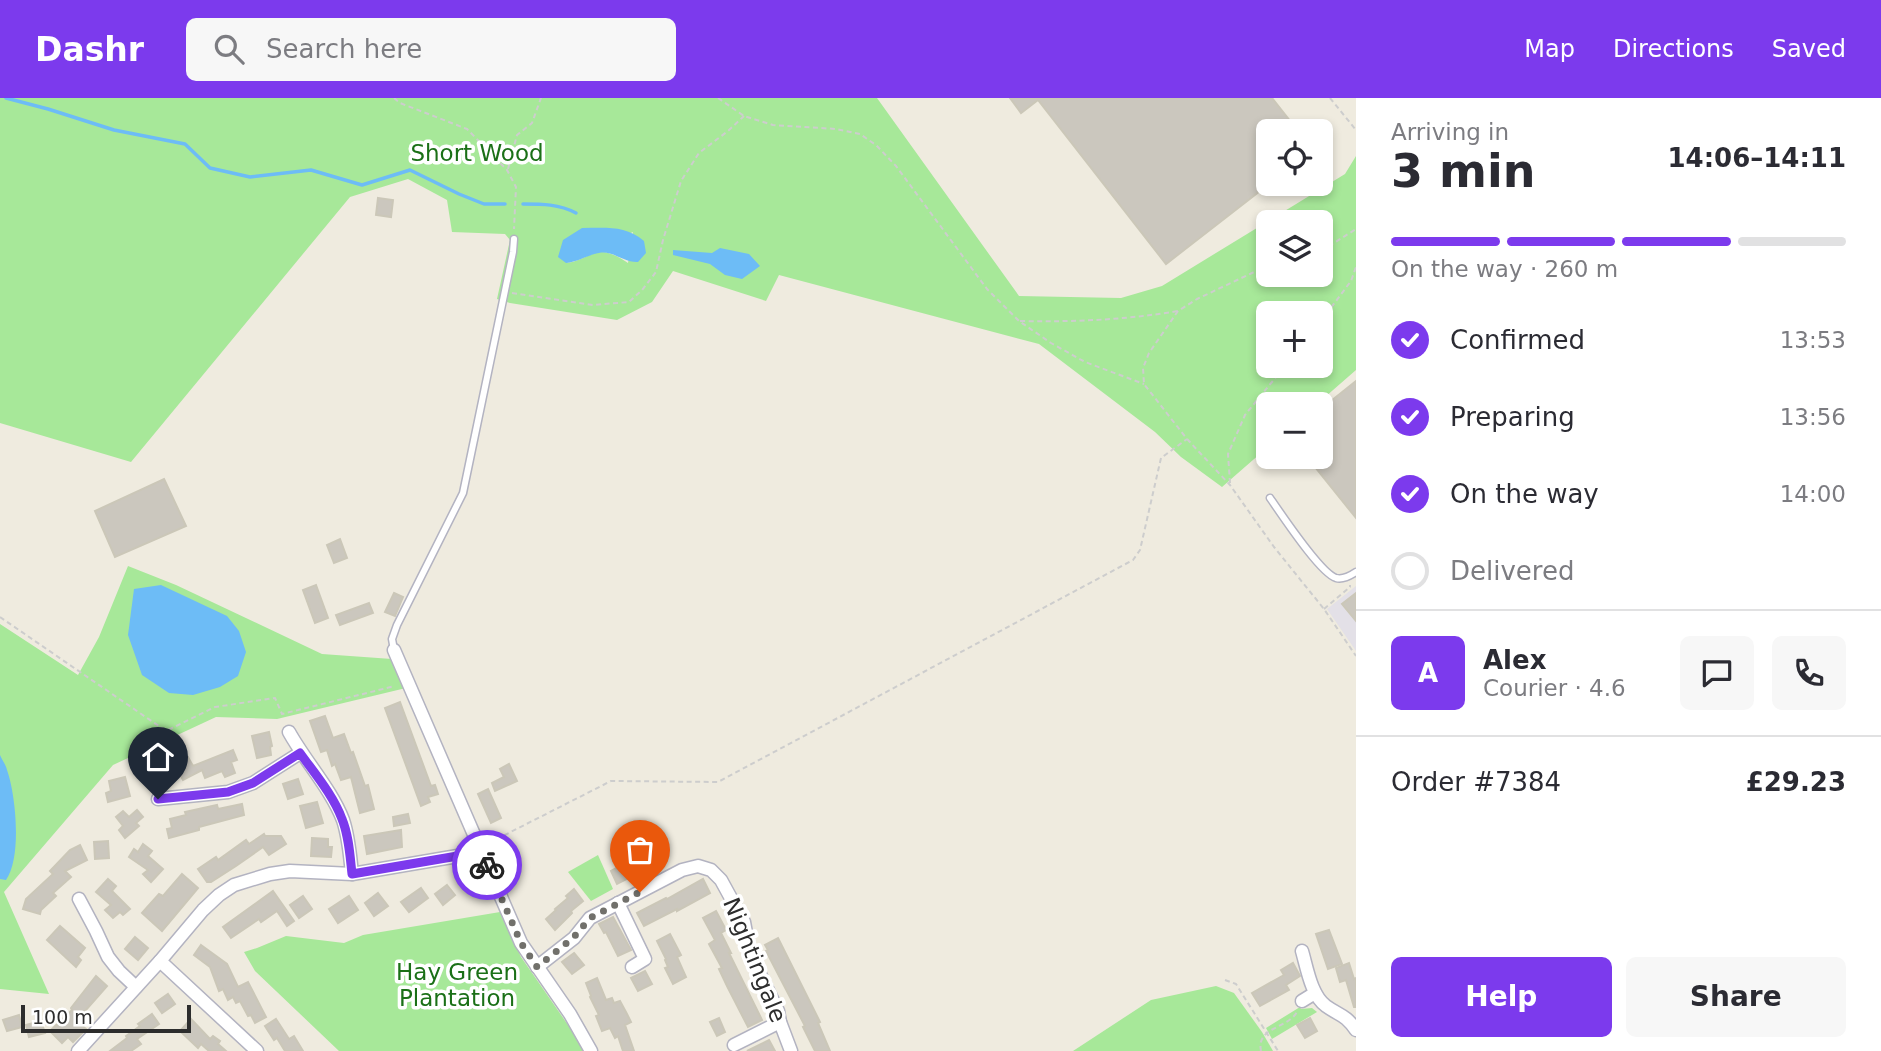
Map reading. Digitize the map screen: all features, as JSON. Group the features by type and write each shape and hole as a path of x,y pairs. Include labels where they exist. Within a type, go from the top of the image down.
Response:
{"street":[{"path":"394,650 521,943 570,1014 591,1051"},
{"path":"289,732 342,818 352,874"},
{"path":"158,799 228,792 253,783 300,753"},
{"path":"78,1051 203,910 234,885 290,871 352,874 480,849"},
{"name":"Nightingale","path":"537,967 573,938 590,918 618,902 682,870 698,866 711,870 722,880 744,922 750,954 778,1011 791,1051"},
{"path":"79,899 108,957 136,987"},
{"path":"618,902 645,959 632,967"},
{"path":"1302,951 1315,992 1324,1005 1352,1013 1356,1030"},
{"path":"160,961 257,1051"},
{"path":"1302,1001 1315,992"},
{"path":"734,1045 780,1022"}],"lane":[{"path":"394,650 392,639 397,625 463,493 514,239"},
{"path":"1270,498 1324,571 1338,579 1349,577 1356,572"}],"path":[{"path":"394,98 400,103 467,129 507,170 516,187 514,239"},
{"path":"507,170 517,135 532,123 541,98"},
{"path":"718,98 744,116 772,125 848,131 860,134 876,145 896,166 988,289 1019,321 1084,362 1143,384 1187,439 1230,485 1274,547 1324,609 1356,656"},
{"path":"1330,98 1356,130"},
{"path":"504,292 593,305 629,302 656,272 681,181 699,153 744,116"},
{"path":"1333,242 1356,229"},
{"path":"1333,305 1351,281 1356,267"},
{"path":"1143,384 1143,368 1149,353 1178,311 1196,299 1256,271"},
{"path":"1019,321 1064,322 1132,318 1178,311"},
{"path":"1230,485 1228,454 1245,415 1276,378"},
{"path":"480,849 611,780 718,782 1133,560 1140,550 1161,457 1187,439"},
{"path":"1324,609 1350,587 1349,577"},
{"path":"0,618 166,731 215,707 275,698 282,714 410,684"},
{"path":"1225,980 1236,984 1278,1051"},
{"path":"1261,1051 1261,1038 1294,1018 1302,1006 1302,1001"}],"shaded area":[{"path":"1356,586 1356,651 1327,609"}],"green space":[{"name":"Short Wood","path":"0,98 877,98 1019,296 1121,298 1162,286 1256,228 1256,287 1333,287 1333,210 1286,210 1309,196 1333,196 1333,181 1345,174 1356,156 1356,370 1331,392 1256,392 1256,457 1222,487 1039,344 779,275 766,301 673,271 652,302 617,320 497,299 510,240 505,234 452,232 447,200 408,179 350,197 131,462 0,423","holes":["633,232 628,263 604,252 566,263"]},
{"path":"128,566 176,585 322,654 392,659 406,688 277,719 216,717 113,765 4,892 49,994 0,989 0,624 78,675 99,637"},
{"path":"598,855 613,889 591,901 568,872"},
{"name":"Hay Green Plantation","path":"500,912 521,957 577,1038 583,1051 339,1051 255,971 244,952 286,936 344,943 363,935"},
{"path":"1216,986 1234,993 1273,1051 1073,1051 1151,1000"},
{"path":"1300,1007 1312,1008 1317,1012 1272,1039 1266,1028"}],"water":[{"path":"582,228 615,228 630,232 644,241 646,253 638,262 604,253 566,263 558,257 563,240"},
{"path":"720,248 749,254 760,266 742,279 725,275 710,264 673,255 673,250 712,253"},
{"path":"161,585 227,616 239,631 246,652 238,676 220,687 193,695 169,693 142,675 128,635 134,589"},
{"path":"0,755 10,781 16,826 14,857 6,880 0,879"}],"building":[{"path":"1010,98 1272,98 1289,119 1256,119 1256,194 1166,264 1038,100 1021,113"},
{"path":"378,198 393,200 391,217 376,215"},
{"path":"1356,381 1356,518 1317,469 1333,469 1333,399"},
{"path":"164,479 186,526 115,557 95,511"},
{"path":"340,539 347,558 334,563 327,545"},
{"path":"316,585 328,618 315,623 303,590"},
{"path":"394,593 403,597 395,616 385,612"},
{"path":"1356,593 1356,621 1342,604"},
{"path":"369,603 373,613 340,625 336,615"},
{"path":"400,702 431,786 435,785 438,794 428,797 430,802 421,806 385,708"},
{"path":"325,716 333,738 344,734 365,786 368,785 374,809 360,813 351,777 341,780 335,764 332,766 327,750 321,752 310,721"},
{"path":"269,732 271,755 257,758 252,736"},
{"path":"233,750 237,760 231,762 235,773 225,777 222,771 205,778 202,770 183,780 179,773 163,781 155,766 167,761 170,767 188,757 193,766"},
{"path":"509,764 517,781 495,791 492,783 504,777 500,769"},
{"path":"125,777 130,796 108,802 106,793 111,791 109,781"},
{"path":"298,779 303,794 288,799 283,784"},
{"path":"488,789 501,818 491,823 478,794"},
{"path":"317,802 323,823 306,828 300,806"},
{"path":"242,804 244,815 169,838 167,829 172,828 170,819 186,815 185,812 217,805 218,809"},
{"path":"137,810 143,817 136,823 139,826 125,838 119,830 123,826 116,817 123,811 129,817"},
{"path":"408,814 410,823 394,826 393,817"},
{"path":"401,830 402,847 367,854 364,836"},
{"path":"264,834 281,836 286,844 269,855 263,847 211,882 207,882 198,869 216,857 218,860 246,840 249,844"},
{"path":"312,838 328,839 328,847 332,847 331,857 311,856"},
{"path":"108,841 109,858 95,859 94,842"},
{"path":"143,844 152,851 148,856 163,869 151,882 143,874 148,870 129,857 134,849 138,852"},
{"path":"80,845 87,860 65,871 71,877 53,893 56,896 40,914 23,909 26,899 53,874 50,871 70,850"},
{"path":"652,849 658,863 617,884 611,871"},
{"path":"182,874 198,888 162,931 142,913 159,894 163,896"},
{"path":"108,879 116,886 112,891 130,909 113,918 105,910 111,905 96,892"},
{"path":"703,879 710,893 644,926 637,913"},
{"path":"447,885 455,895 443,905 435,894"},
{"path":"421,888 428,898 409,912 401,902"},
{"path":"574,889 583,901 555,930 546,919"},
{"path":"273,891 294,921 287,926 277,911 261,922 259,919 231,938 223,927"},
{"path":"378,893 388,906 374,916 365,903"},
{"path":"303,896 312,909 299,918 290,905"},
{"path":"349,896 358,910 338,923 329,909"},
{"path":"716,911 726,930 721,933 729,953 762,1020 748,1027 709,944 715,940 703,918"},
{"path":"613,917 631,950 618,956 599,924"},
{"path":"60,926 85,948 78,957 81,960 76,967 47,940"},
{"path":"1329,930 1342,964 1328,969 1316,934"},
{"path":"670,934 681,955 677,957 686,977 673,984 665,968 668,967 666,959 657,941"},
{"path":"135,937 148,948 138,960 125,949"},
{"path":"778,938 820,1022 818,1023 830,1051 815,1051 766,951 768,950 765,945"},
{"path":"201,945 227,964 238,987 248,982 266,1017 255,1023 240,1001 236,1003 233,997 228,1000 223,989 219,991 210,967 194,955"},
{"path":"574,953 584,965 572,974 562,962"},
{"path":"1293,963 1300,976 1286,985 1289,990 1260,1006 1252,993 1284,975 1281,970"},
{"path":"1349,963 1354,979 1356,978 1356,1007 1346,980 1340,982 1336,968"},
{"path":"645,971 652,984 638,991 631,978"},
{"path":"96,976 107,986 78,1022 86,1029 73,1042 68,1037 62,1043 50,1031 72,1010"},
{"path":"597,978 606,1000 612,998 614,1003 620,1001 627,1014 631,1022 625,1025 634,1051 623,1051 618,1036 615,1038 610,1028 602,1031 596,1016 599,1015 586,983"},
{"path":"168,994 175,1004 162,1013 155,1003"},
{"path":"152,1014 159,1024 137,1039 141,1044 131,1051 110,1051 140,1026 138,1024"},
{"path":"19,1015 22,1027 7,1031 3,1020"},
{"path":"719,1018 725,1032 717,1036 710,1022"},
{"path":"1310,1018 1317,1031 1305,1038 1297,1025"},
{"path":"191,1019 210,1039 213,1036 220,1041 218,1044 226,1051 209,1051 201,1044 198,1048 180,1031"},
{"path":"276,1019 289,1039 294,1036 303,1051 285,1051 277,1038 274,1040 265,1026"},
{"path":"41,1021 45,1033 29,1037 26,1025"},
{"path":"769,1040 775,1051 747,1051"}],"waterway":[{"path":"6,98 114,130 185,144 210,168 250,177 311,170 362,185 410,170 484,204 505,204"},
{"path":"523,204 557,206 576,213"}],"way so far":[{"path":"487,865 521,943 537,967 573,938 590,918 640,892"}],"route":[{"path":"158,799 228,792 253,783 300,753 342,818 352,874 481,852 487,865"}]}
